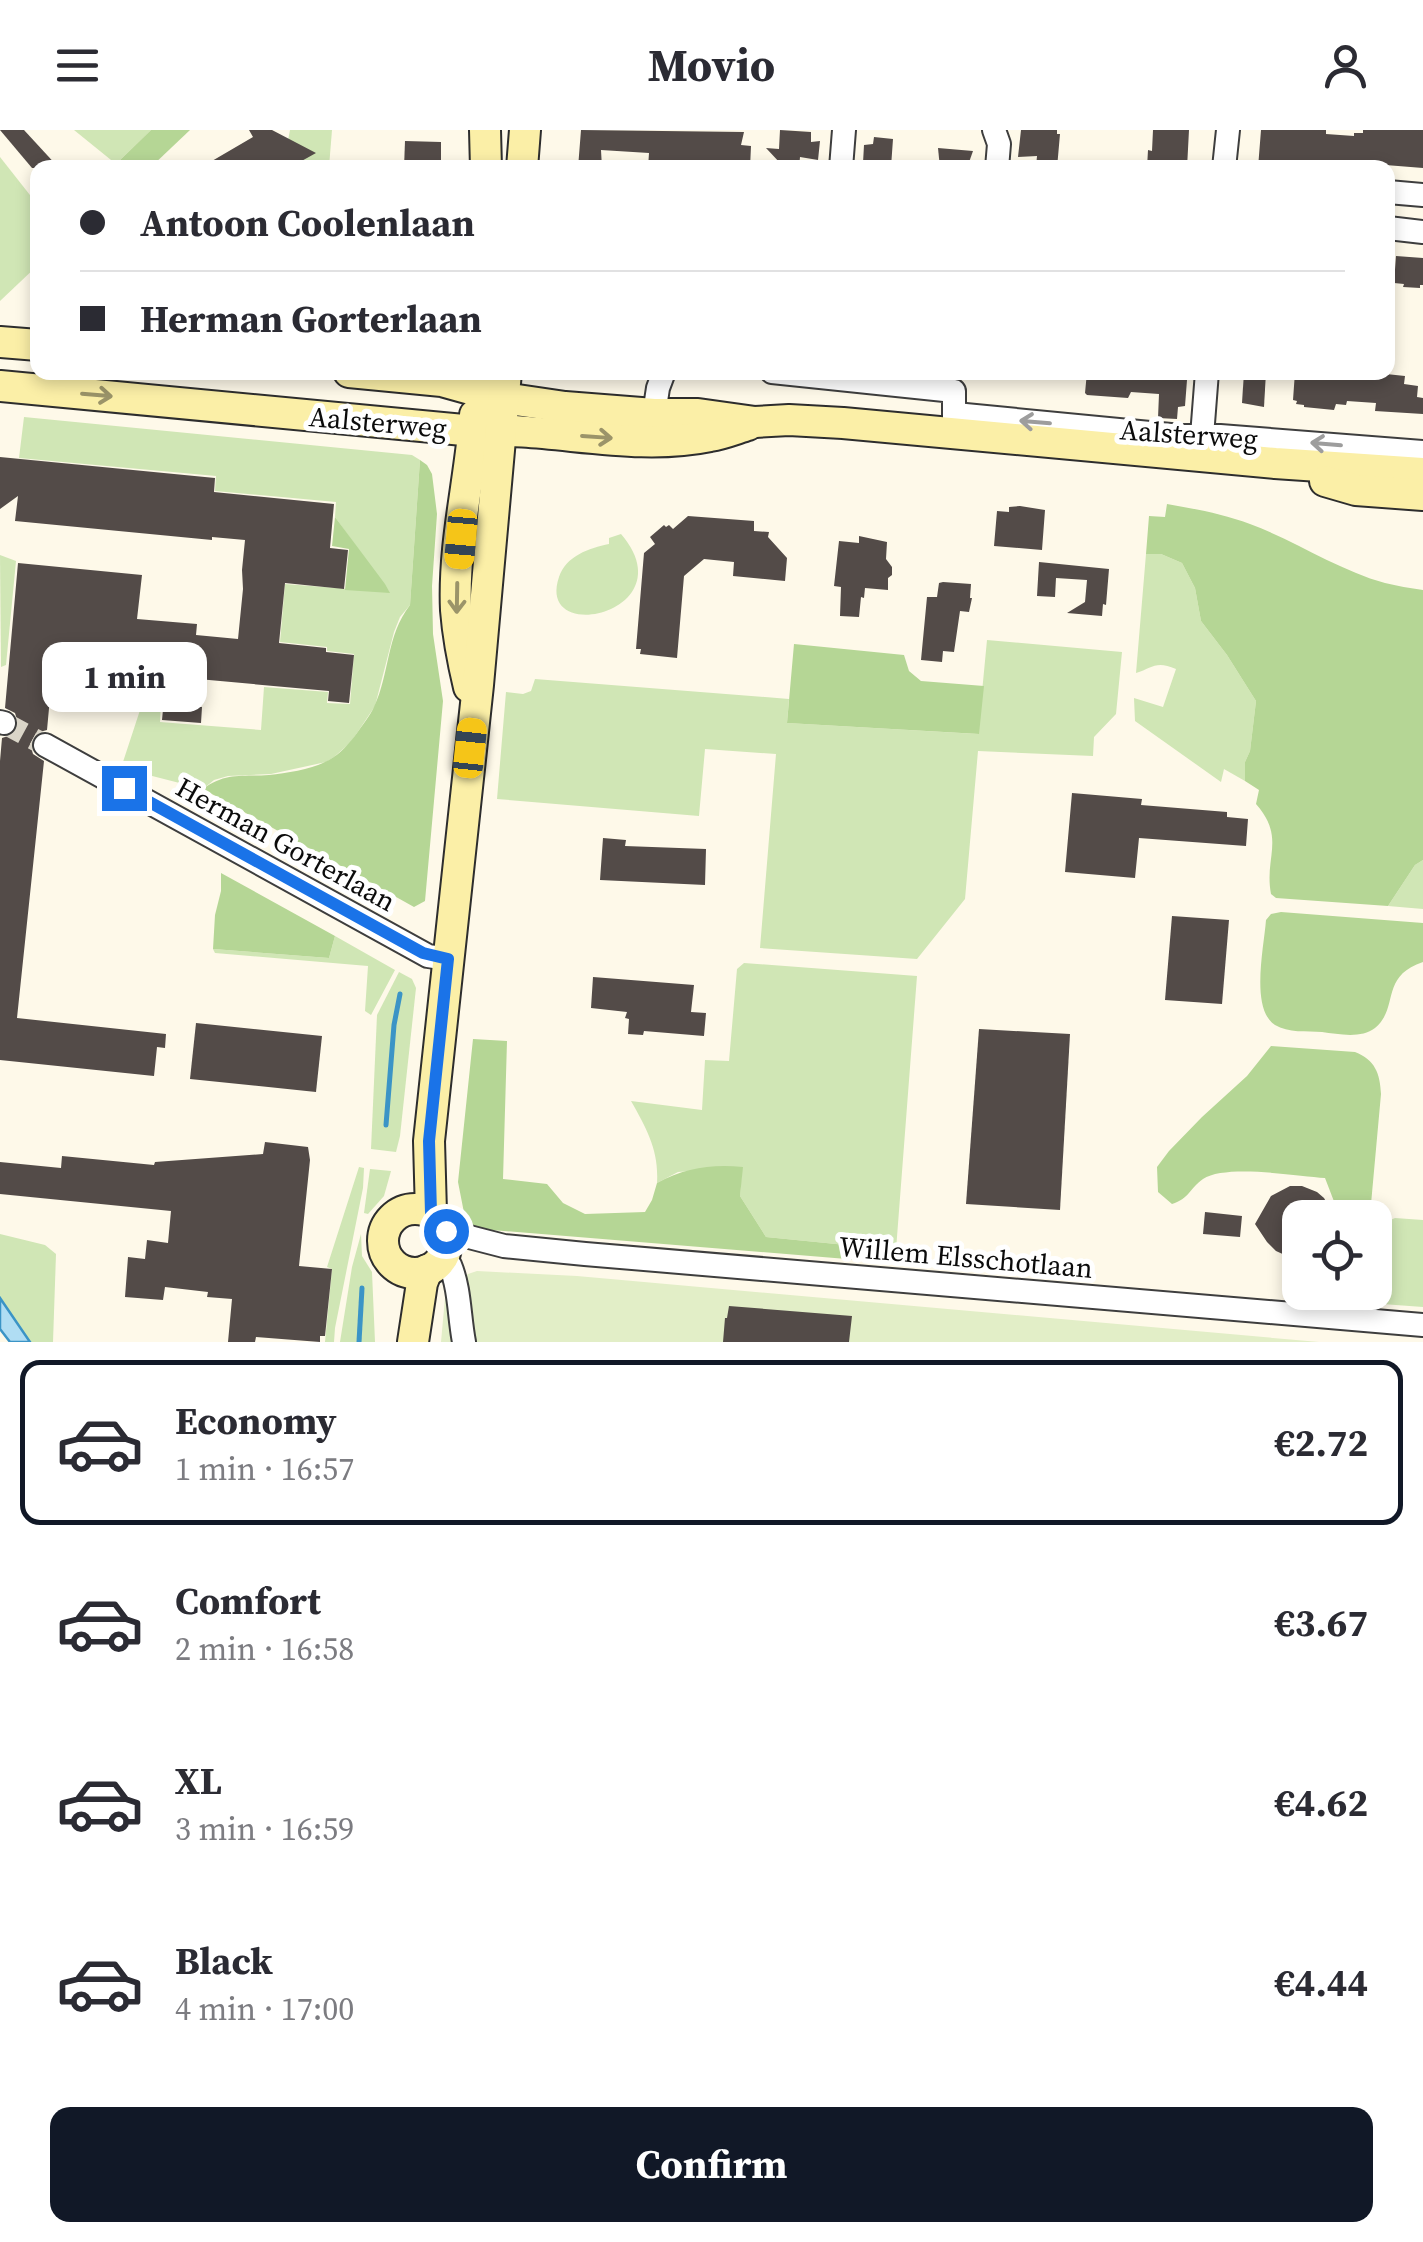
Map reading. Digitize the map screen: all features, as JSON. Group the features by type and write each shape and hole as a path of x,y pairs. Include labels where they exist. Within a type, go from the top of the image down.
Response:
{"main road":[{"path":"485,130 486,160"},
{"path":"523,160 526,130"},
{"path":"0,342 30,344"},
{"name":"Aalsterweg","path":"432,380 491,384 537,404 698,414 755,422 954,424 1275,463 1423,473"},
{"path":"410,1342 430,1244 429,1141 482,647 491,384"},
{"name":"Aalsterweg","path":"0,386 487,431 628,440 709,437 755,422"},
{"name":"Aalsterweg","path":"1275,463 1356,490 1423,495"}],"street":[{"path":"842,160 844,130"},
{"path":"994,130 997,160"},
{"path":"1225,160 1228,130"},
{"path":"1395,193 1423,195"},
{"path":"1395,229 1423,232"},
{"path":"654,414 661,380"},
{"path":"849,380 954,391 954,424"},
{"path":"1202,436 1207,380"},
{"name":"Aalsterweg","path":"954,424 1423,452"},
{"name":"Herman Gorterlaan","path":"45,745 423,953 448,959"},
{"path":"430,1244 457,1283 464,1342"},
{"name":"Willem Elsschotlaan","path":"430,1244 504,1246 1423,1325"}],"green space":[{"path":"74,130 151,130 120,160 111,160"},
{"path":"151,130 190,130 158,160 120,160"},
{"path":"290,130 332,130 330,160 284,160"},
{"path":"0,157 30,195 30,273 0,301"},
{"path":"24,417 412,455 420,460 410,605 394,632 375,706 351,742 326,762 271,774 228,776 203,789 121,768 143,701 161,702 160,722 261,730 264,687 328,692 327,703 350,704 354,654 280,642 285,584 389,592 335,517 336,502 215,491 216,476 19,458"},
{"path":"420,460 432,474 437,514 433,634 443,701 425,901 414,907 203,789 227,778 284,773 323,763 344,748 368,717 379,694 396,629 410,605"},
{"path":"1167,504 1240,520 1368,577 1423,590 1423,860 1415,865 1388,906 1276,898 1271,894 1270,827 1256,804 1259,790 1245,781 1256,701 1201,621 1195,588 1182,563 1161,554 1146,554 1149,516 1165,517"},
{"path":"335,517 390,593 345,590 349,549 332,546"},
{"path":"621,534 637,561 636,583 624,600 606,611 586,615 568,611 558,598 562,570 579,554 609,544 609,538"},
{"path":"1146,554 1161,554 1182,563 1195,588 1201,621 1256,701 1245,781 1224,769 1221,782 1135,721 1134,698 1163,707 1176,669 1159,665 1136,673"},
{"path":"0,555 16,561 6,665 1,667"},
{"path":"987,640 1122,652 1116,714 1094,737 1093,756 978,751 965,899 917,959 760,948 776,754 705,749 699,816 497,799 506,692 531,691 535,679 789,699 787,723 978,734"},
{"path":"794,644 904,655 909,671 921,681 984,686 979,734 787,723"},
{"path":"1423,860 1423,909 1388,906 1415,865"},
{"path":"221,873 335,936 329,958 213,949"},
{"path":"1281,912 1423,923 1423,962 1400,976 1382,1020 1363,1034 1280,1028 1267,1017 1260,977 1266,920"},
{"path":"335,936 395,970 371,1015 365,1011 368,966 215,953 213,949 329,958"},
{"path":"744,963 917,976 896,1250 766,1237 740,1196 742,1167 678,1172 657,1183 651,1140 631,1101 702,1110 705,1060 729,1061 737,969"},
{"path":"399,972 412,979 416,988 396,1152 371,1149 377,1015"},
{"path":"473,1039 507,1041 503,1179 547,1184 563,1203 585,1214 645,1212 657,1183 667,1178 698,1168 743,1167 740,1196 766,1237 896,1250 895,1263 467,1228 458,1182"},
{"path":"1271,1046 1355,1052 1367,1059 1375,1068 1381,1094 1371,1200 1333,1200 1325,1178 1262,1172 1214,1175 1172,1204 1158,1192 1157,1167 1169,1151 1247,1076"},
{"path":"359,1167 364,1168 363,1188 334,1342 325,1342 332,1269 327,1267"},
{"path":"370,1169 391,1171 384,1196 368,1214 364,1213"},
{"path":"1392,1220 1423,1220 1423,1307 1392,1305"},
{"path":"0,1234 45,1245 56,1254 53,1342 30,1342 0,1298"},
{"path":"361,1234 362,1256 372,1272 375,1342 340,1342 352,1267"},
{"path":"477,1271 577,1276 1319,1342 441,1342 445,1298 468,1274"}],"water":[{"path":"0,1298 30,1342 10,1342 0,1329"}],"building":[{"path":"0,130 24,130 52,160 30,160 30,166"},
{"path":"249,130 272,130 316,153 303,160 214,160 253,137"},
{"path":"581,130 744,132 741,145 751,146 750,160 649,160 649,153 601,150 602,160 579,160"},
{"path":"780,130 811,132 811,142 820,141 818,160 777,160 766,148 779,149"},
{"path":"1021,130 1057,130 1060,134 1058,160 1018,157"},
{"path":"1153,130 1189,130 1187,160 1147,160 1148,150 1152,151"},
{"path":"1261,130 1326,130 1326,134 1354,136 1363,130 1423,130 1423,168 1395,166 1395,160 1259,160"},
{"path":"874,137 893,139 892,160 863,160 864,145 873,144"},
{"path":"405,141 441,142 441,160 404,160"},
{"path":"938,148 973,151 970,160 939,160"},
{"path":"1396,256 1423,258 1423,285 1403,287 1404,284 1395,283"},
{"path":"1395,375 1405,376 1404,384 1418,386 1423,414 1375,411 1376,403 1347,401 1346,405 1336,404 1334,410 1304,407 1293,400 1294,380 1395,380"},
{"path":"1086,380 1187,380 1185,406 1178,407 1177,419 1158,418 1159,394 1131,392 1128,398 1085,393"},
{"path":"1243,380 1266,380 1264,407 1242,403"},
{"path":"0,457 215,478 214,492 334,504 330,548 348,550 344,589 285,583 279,643 354,655 349,703 328,701 329,691 187,678 186,706 202,707 201,723 162,720 166,678 159,678 157,664 54,654 47,730 36,733 30,744 33,754 44,761 17,1018 166,1034 165,1048 157,1047 154,1076 0,1060 0,761 2,738 14,734 19,726 15,713 5,708 18,563 142,575 137,619 197,624 196,635 238,639 245,540 15,521 18,496 0,509"},
{"path":"1009,507 1045,510 1042,550 994,546 997,511 1009,512"},
{"path":"688,516 754,521 754,531 769,532 768,537 787,558 785,581 733,576 734,562 704,559 684,576 677,658 640,654 641,649 636,649 644,553 655,544 650,537 664,525 673,529"},
{"path":"859,536 887,542 886,559 892,575 888,578 888,590 865,588 859,617 840,616 841,587 834,586 839,541 859,543"},
{"path":"1039,562 1109,569 1102,616 1067,613 1085,602 1087,580 1056,578 1055,597 1037,596"},
{"path":"939,583 971,584 969,612 960,611 954,652 943,651 942,662 921,660 927,597 937,597"},
{"path":"1072,793 1142,799 1141,805 1227,812 1227,817 1248,819 1246,846 1139,838 1135,878 1065,872"},
{"path":"603,838 626,840 625,846 706,849 705,885 600,880"},
{"path":"1172,916 1229,920 1222,1004 1165,1000"},
{"path":"593,977 694,985 691,1012 706,1013 704,1036 644,1031 643,1035 628,1034 627,1012 591,1008"},
{"path":"196,1023 322,1036 316,1092 190,1079"},
{"path":"979,1029 1070,1034 1060,1210 966,1204"},
{"path":"265,1142 308,1147 299,1266 332,1269 325,1336 320,1336 320,1342 256,1337 255,1342 228,1342 232,1299 207,1297 208,1292 165,1287 163,1300 125,1297 128,1257 145,1259 147,1240 168,1243 171,1211 0,1194 0,1162 61,1168 62,1156 154,1165 263,1154"},
{"path":"1290,1186 1302,1186 1325,1200 1282,1200 1282,1254 1267,1242 1255,1224 1271,1196"},
{"path":"1205,1212 1242,1216 1240,1237 1203,1234"},
{"path":"729,1306 852,1316 849,1342 723,1342"}],"waterway":[{"path":"386,1125 400,994"},
{"path":"359,1342 362,1288"}],"tunnel":[{"path":"4,723 45,745"}],"route":[{"path":"124,788 428,956 448,959 429,1141 431,1213 446,1231"}]}
